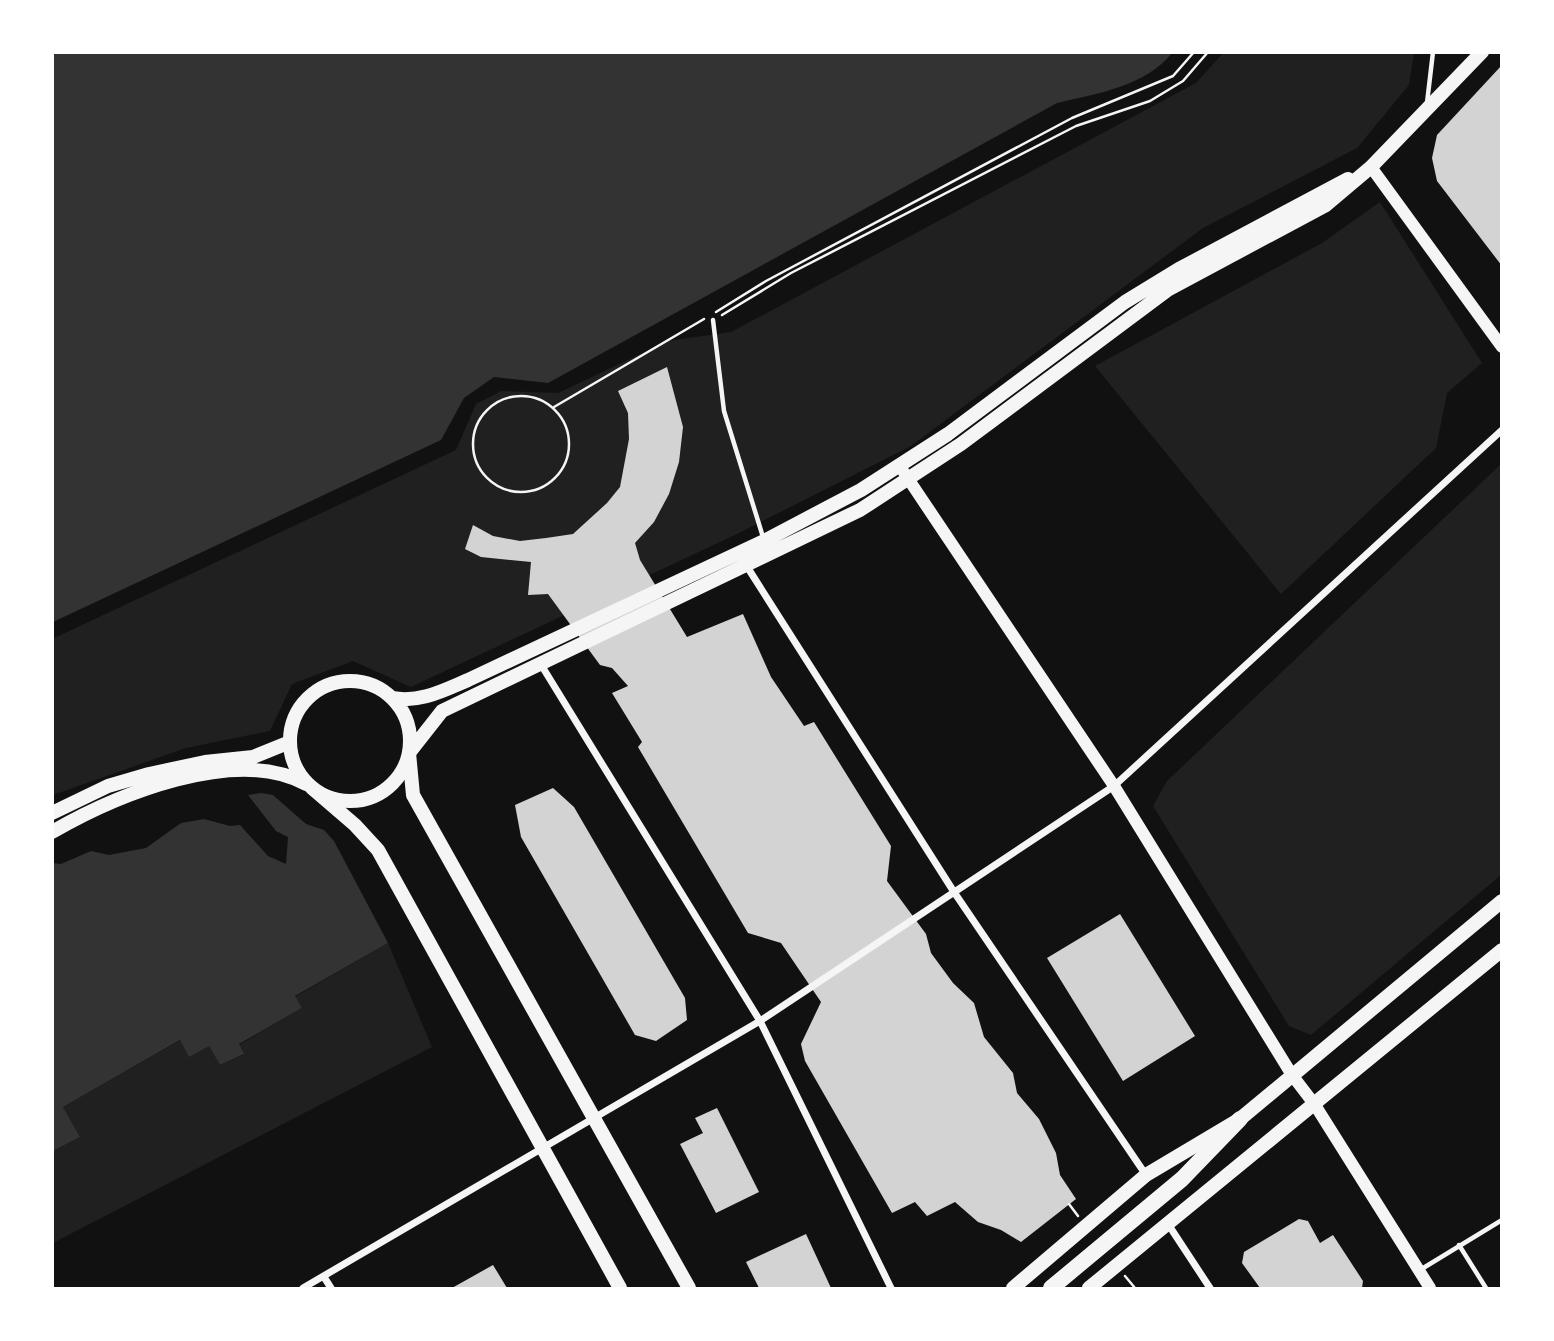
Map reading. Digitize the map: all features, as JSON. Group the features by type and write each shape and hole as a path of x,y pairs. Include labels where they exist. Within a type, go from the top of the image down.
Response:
{"highway":[{"path":"1051,1289 1182,1179 1240,1119"}],"main road":[{"path":"620,1289 378,850 300,775 290,742 293,722 302,705 317,691 336,683 356,682 376,687 392,698 410,701 429,696 743,558 860,510 961,444 1169,289 1326,205 1371,167 1482,52"},
{"path":"52,832 89,811 178,780 260,769 286,773 330,798 350,802 368,799 384,791 397,779 409,753 442,711 743,558 764,541 862,490 948,434 1125,302 1179,269 1371,167"},
{"path":"392,698 407,724 413,796 689,1289"},
{"path":"52,813 108,786 138,777 205,762 253,757 290,742"},
{"path":"1013,1289 1146,1175 1240,1119 1502,901"},
{"path":"1089,1289 1502,950"}],"street":[{"path":"1371,167 1502,347"},
{"path":"303,1289 760,1021 1114,786 1502,430"},
{"path":"900,466 1114,786 1292,1076 1315,1105 1430,1289"},
{"path":"743,558 954,892 1146,1175"},
{"path":"540,663 760,1021 891,1289"},
{"path":"1168,1224 1210,1289"},
{"path":"324,1277 331,1289"}],"lane":[{"path":"1426,110 1433,52"},
{"path":"713,320 724,411 764,541"},
{"path":"1419,1270 1502,1220"},
{"path":"1459,1245 1486,1289"}],"path":[{"path":"554,407 766,281 1007,151 1072,118 1173,76 1194,52"},
{"path":"713,320 790,273 1076,126 1150,101 1183,81 1208,52"},
{"path":"522,394 554,407 570,437 563,470 536,491 502,489 477,467 472,433 490,405 522,394"}],"shaded area":[{"path":"52,53 1172,53 1149,73 1134,81 1104,92 1057,103 548,383 494,377 464,398 441,440 53,622"},
{"path":"1223,53 1414,53 1409,85 1357,148 1203,228 911,446 737,534 411,687 353,661 292,684 270,731 186,748 53,795 52,639 456,450 476,404 501,391 558,393 668,341 731,332 1196,83"},
{"path":"1380,202 1482,363 1447,393 1436,448 1281,594 1095,366 1322,243"},
{"path":"1501,464 1501,875 1311,1035 1289,1026 1153,806 1167,781"},
{"path":"248,795 273,795 306,824 324,830 334,841 388,943 295,996 302,1008 239,1044 244,1054 220,1065 209,1046 189,1057 180,1040 63,1107 80,1137 53,1151 53,863 61,864 91,851 109,855 146,848 181,823 204,819 230,826 240,825 268,856 286,864 288,837 276,831"},
{"path":"388,943 432,1047 53,1243 53,1151 80,1137 63,1107 181,1040 209,1046 220,1065 243,1055 239,1045 302,1008 295,997"}],"building":[{"path":"1502,65 1502,266 1437,181 1432,158 1437,135"},
{"path":"667,367 683,427 679,462 669,494 654,522 635,543 640,560 687,637 743,614 771,677 804,726 814,722 891,846 887,881 926,934 931,953 953,983 974,1003 984,1037 1013,1073 1017,1093 1039,1119 1056,1153 1060,1175 1076,1199 1021,1242 1001,1230 978,1222 955,1202 927,1216 915,1202 892,1213 805,1061 801,1044 821,1002 781,943 748,933 638,747 642,742 612,693 628,686 612,668 600,665 548,594 528,595 531,562 481,557 465,549 473,525 493,536 520,541 573,534 607,503 620,487 629,439 628,413 618,391"},
{"path":"553,788 574,807 685,998 687,1020 656,1041 635,1035 521,837 515,805"},
{"path":"1120,914 1195,1036 1123,1081 1047,958"},
{"path":"717,1108 759,1192 716,1213 680,1144 703,1133 695,1118"},
{"path":"1299,1219 1308,1221 1320,1243 1333,1235 1363,1281 1362,1288 1260,1288 1242,1263 1244,1252"},
{"path":"806,1234 831,1288 759,1288 746,1262"},
{"path":"493,1265 507,1288 452,1288"}]}
